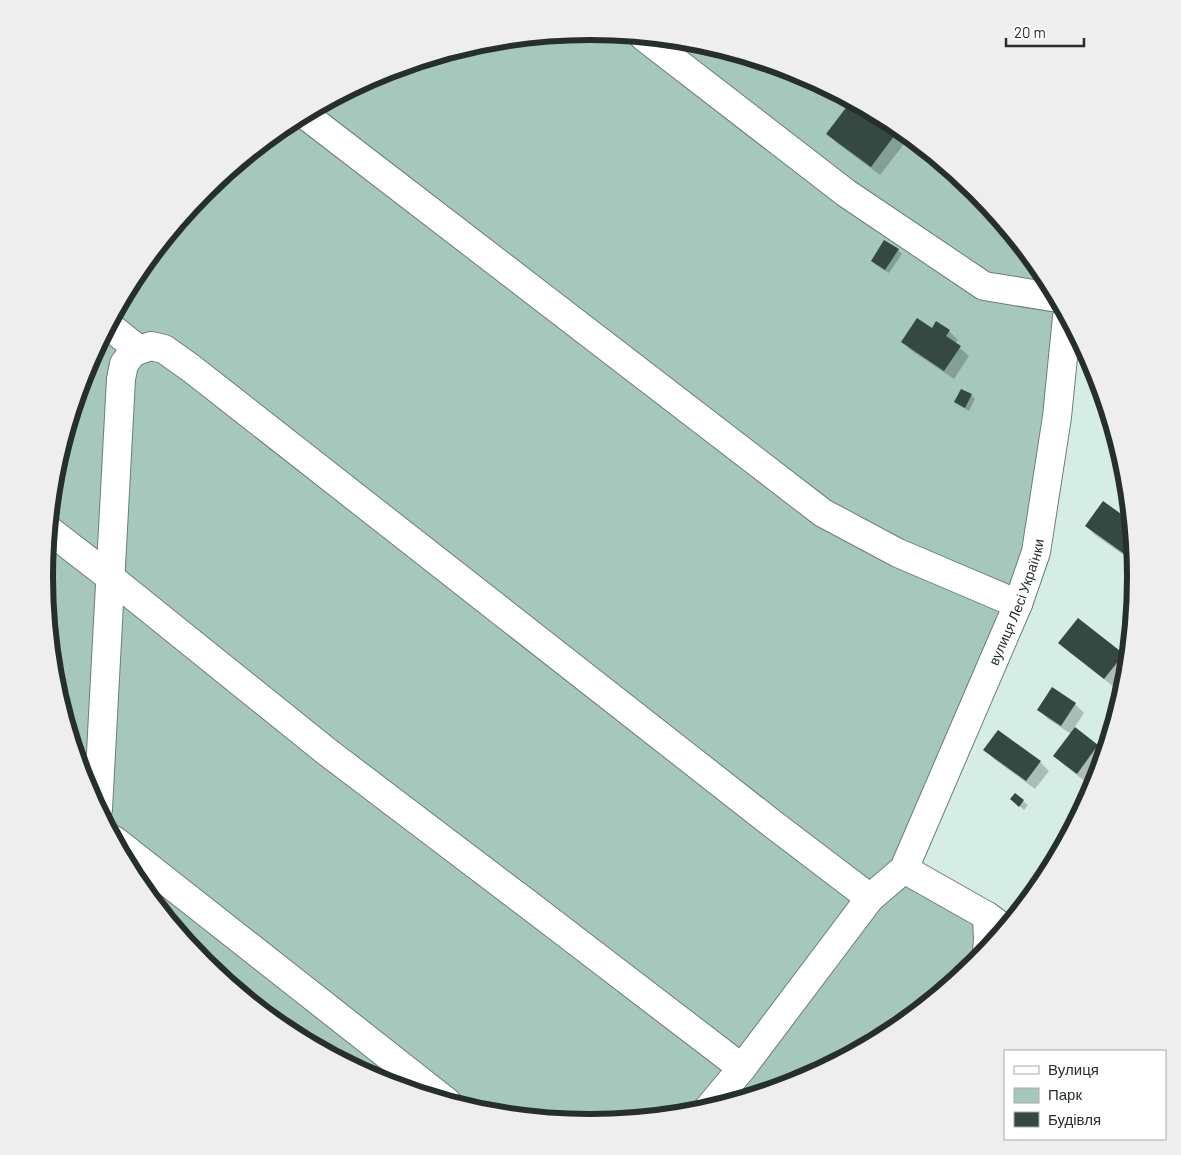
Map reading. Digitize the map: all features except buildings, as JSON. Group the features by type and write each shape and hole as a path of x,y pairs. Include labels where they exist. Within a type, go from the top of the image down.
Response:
{"street":[{"path":"653,44 846,192 984,286 1048,296"},
{"path":"311,119 823,513 898,553 1018,604"},
{"name":"вулиця Лесі Українки","path":"904,869 1018,604 1036,552 1057,417 1066,327"},
{"path":"114,330 139,350"},
{"path":"99,794 121,379 124,364 133,352 150,346 164,349 192,369 870,898"},
{"path":"55,535 326,751 742,1068"},
{"path":"128,851 433,1091"},
{"path":"715,1100 742,1068 870,898 904,869 996,923 988,939"}],"green space":[{"path":"590,40 626,41 695,50 730,58 796,81 828,95 889,131 918,151 971,197 1017,250 1056,309 1058,342 1025,568 886,875 999,926 971,958 918,1004 859,1043 828,1060 796,1074 730,1097 661,1110 626,1114 555,1114 486,1105 451,1097 418,1086 353,1060 322,1043 263,1004 210,958 164,905 144,876 108,815 94,783 71,717 63,682 54,613 53,578 54,542 63,473 71,438 94,372 108,340 144,279 164,250 210,197 263,151 292,131 353,95 385,81 451,58 486,50 555,41"}]}
